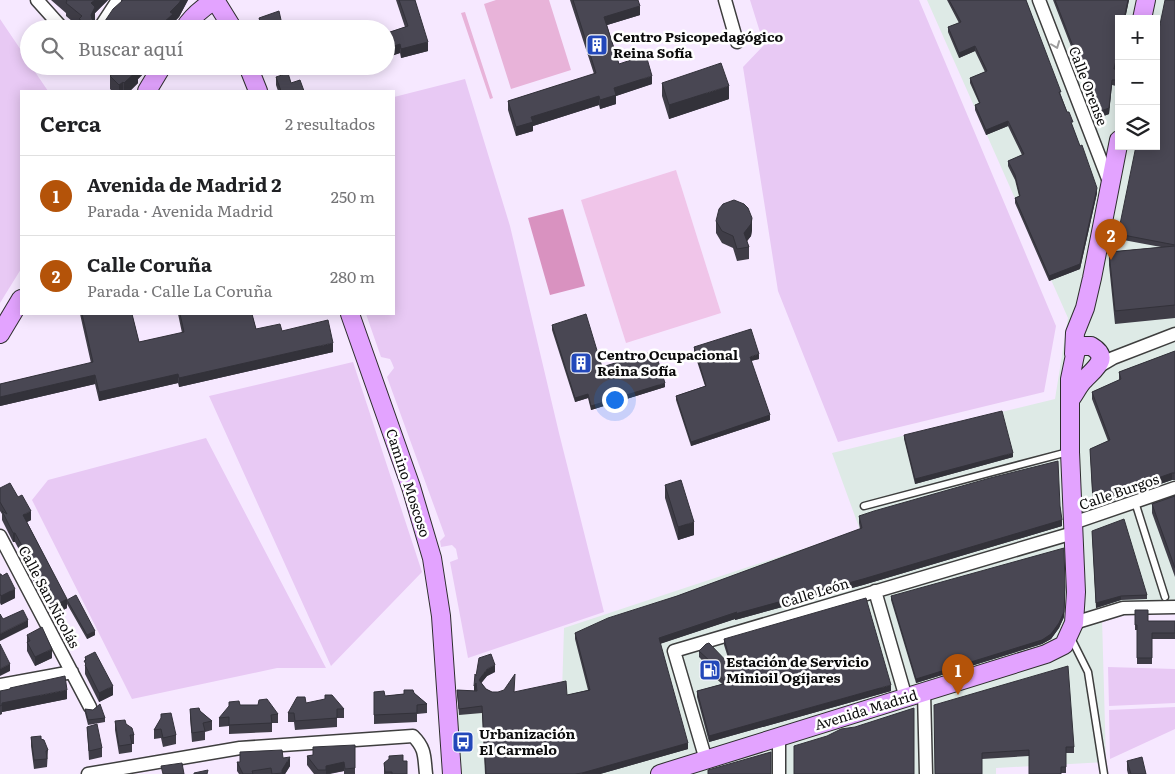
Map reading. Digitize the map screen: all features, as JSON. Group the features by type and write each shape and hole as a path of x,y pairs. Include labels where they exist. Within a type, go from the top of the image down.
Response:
{"street":[{"path":"38,0 55,20"},
{"path":"105,20 118,0"},
{"path":"189,20 202,8 215,0 227,20"},
{"path":"725,0 737,42"},
{"name":"Calle Orense","path":"1039,0 1110,184"},
{"path":"1143,15 1146,0"},
{"path":"148,90 157,75"},
{"path":"252,75 258,90"},
{"path":"1117,150 1085,308 1075,333 1070,379 1070,452 1076,592 1072,629 1123,608 1175,607"},
{"path":"0,334 20,301"},
{"path":"1070,400 1082,381 1099,365 1100,356 1093,346 1085,308"},
{"name":"Camino Moscoso","path":"350,315 422,521 432,558 439,599 443,657 445,748 442,774"},
{"path":"1135,349 1111,351 1093,346 1082,346 1074,356 1076,367 1080,370 1095,369 1113,358 1175,334"},
{"name":"Calle Burgos","path":"1073,528 1135,502 1175,488"},
{"name":"Calle León","path":"706,760 674,651 1073,528"},
{"name":"Calle San Nicolás","path":"0,536 90,707"},
{"path":"875,590 906,698"},
{"name":"Avenida Madrid","path":"660,774 1046,654 1064,645 1072,629"},
{"path":"0,685 72,672"},
{"path":"924,692 926,774"},
{"path":"88,774 240,748 413,736 421,744 424,751 426,774"},
{"path":"779,737 779,774"},
{"path":"445,748 446,774"},
{"path":"445,748 457,755 458,774"},
{"name":"Camino Moscoso","path":"445,748 452,774"}],"lane":[{"path":"864,506 1070,452"},
{"path":"1135,502 1165,597"},
{"path":"1072,629 1088,672 1104,774"}],"shaded area":[{"path":"496,0 549,0 571,70 511,89 484,4"},
{"path":"750,0 919,0 1056,326 1044,392 838,442 778,291 743,67 764,45"},
{"path":"927,0 1175,0 1175,610 1102,618 1106,762 996,768 996,774 457,774 456,713 562,692 564,628 860,530 832,453 1055,399 1068,318"},
{"path":"465,12 493,98 490,99 461,13"},
{"path":"0,19 20,49 20,75 37,75 47,90 20,90 20,271 0,303"},
{"path":"465,79 510,226 604,612 468,658 450,562 458,559 456,549 452,545 441,547 440,541 445,536 387,377 394,368 390,359 381,357 366,315 395,315 395,97"},
{"path":"676,170 721,313 626,343 581,200"},
{"path":"563,209 585,286 550,295 528,218"},
{"path":"353,362 422,572 331,666 209,396"},
{"path":"206,438 326,668 277,668 132,699 32,500 48,480"},
{"path":"1108,667 1175,669 1175,703 1109,706"},
{"path":"1175,707 1175,729 1110,759 1109,710"}],"building":[{"path":"95,0 91,3 95,7 91,15 93,20 79,19 82,16 66,3 67,1"},
{"path":"123,0 181,0 170,12 173,14 166,20 106,20 113,9"},
{"path":"399,0 415,0 428,42 401,49 400,44 395,46 395,30 408,26"},
{"path":"573,0 638,0 640,6 604,17 619,64 646,55 652,76 614,88 616,95 600,100 599,96 531,117 533,122 516,127 508,101 596,73"},
{"path":"949,0 1026,0 1061,92 1059,92 1073,122 1071,122 1080,146 1082,145 1097,188 1080,264 1049,276 1015,198 1020,196 1015,175 1008,161 1024,154 1008,121 986,130 975,105 980,103 970,78 987,71 975,46 959,53 948,27 961,22"},
{"path":"1055,0 1128,0 1125,15 1115,15 1115,80 1112,80 1109,108 1101,111 1098,102 1095,103"},
{"path":"1165,0 1175,0 1175,245 1118,234 1135,150 1160,150 1160,24"},
{"path":"279,11 281,20 260,20 259,18"},
{"path":"721,63 729,86 669,105 662,83"},
{"path":"111,75 133,75 119,85 110,76"},
{"path":"289,75 291,83 300,80 304,90 281,90 276,77"},
{"path":"734,200 748,208 752,218 751,224 744,233 749,247 737,249 733,236 722,231 716,221 719,209 723,204"},
{"path":"1175,246 1175,305 1115,311 1109,252"},
{"name":"Centro Ocupacional Reina Sofía","path":"586,314 602,367 655,351 665,383 591,406 588,394 575,398 552,325"},
{"path":"82,315 132,315 139,342 184,332 180,315 252,315 256,329 280,324 282,331 328,320 333,343 179,378 178,374 99,392 95,375 0,397 0,384 93,362"},
{"path":"751,329 759,354 750,357 770,415 691,442 676,396 706,386 694,347"},
{"path":"1175,351 1175,473 1093,501 1090,449 1110,440 1092,392 1121,379 1119,372"},
{"path":"1002,411 1013,453 915,479 904,435"},
{"path":"1058,461 1062,520 863,579 735,614 737,612 659,638 688,743 582,773 486,774 482,706 459,709 457,690 477,691 476,683 474,686 479,658 491,654 495,665 487,669 479,680 486,689 492,692 504,690 515,674 514,692 566,681 567,695 590,690 575,633 608,618 677,596 862,528 859,516 990,478"},
{"path":"681,480 694,522 678,527 665,485"},
{"path":"10,483 18,497 22,495 31,511 23,515 67,599 52,607 25,556 27,555 2,511 7,514 0,502 0,488"},
{"path":"1175,496 1175,568 1152,504"},
{"path":"1124,519 1147,595 1121,596 1096,603 1092,531"},
{"path":"1064,548 1064,612 1051,634 1042,640 916,679 891,596"},
{"path":"7,573 15,589 1,596 0,574 2,576"},
{"path":"76,595 95,631 87,635 67,600"},
{"path":"866,598 891,685 709,736 697,691 727,683 708,665 711,662 699,651 706,644 709,643 732,667 724,639"},
{"path":"23,610 28,620 0,634 0,614 3,619"},
{"path":"1135,610 1148,610 1148,621 1175,621 1175,633 1152,633 1152,658 1137,658"},
{"path":"42,627 52,649 35,657 27,642 30,641 27,635"},
{"path":"0,644 10,664 0,669"},
{"path":"95,652 113,686 99,693 84,661 86,660 85,657"},
{"path":"1068,666 1074,747 1066,747 1066,767 1061,767 1061,774 1029,774 1029,750 982,753 982,774 935,774 934,705"},
{"path":"65,676 67,690 2,703 0,706 0,691"},
{"path":"404,690 413,690 427,704 417,705 417,713 374,715 374,692 384,691 385,696 404,694"},
{"path":"325,695 332,695 344,709 337,709 337,718 295,721 294,713 288,713 297,697 305,697 306,703 325,699"},
{"path":"267,699 278,714 271,715 272,723 229,725 229,717 219,718 229,706 229,702 239,701 240,705 258,705 259,700"},
{"path":"100,704 105,718 88,720 85,709 93,710"},
{"path":"199,708 212,721 203,723 205,731 192,733 190,709"},
{"path":"914,708 914,774 794,774 794,746 827,736 841,729 855,727"},
{"path":"171,713 176,735 163,738 161,729 154,730 161,718 161,714"},
{"path":"125,720 126,724 132,728 134,735 130,735 132,744 119,746 115,721"},
{"path":"97,724 102,748 89,751 87,727"},
{"path":"41,736 48,750 46,751 47,759 34,760 31,737"},
{"path":"355,745 355,768 345,769 344,762 326,766 326,770 318,770 307,756 313,755 313,747"},
{"path":"282,750 283,758 290,757 282,773 272,774 271,768 252,771 253,774 243,774 237,762 240,762 240,752"},
{"path":"771,752 771,774 708,774 708,770"},
{"path":"403,755 403,761 407,761 407,774 385,772 384,763 389,759 389,756"},
{"path":"1142,757 1146,774 1131,774 1127,761"},
{"path":"182,763 184,774 163,774 161,766"},
{"path":"208,770 207,774 194,774 194,773"}],"place":[{"name":"Centro Psicopedagógico Reina Sofía","path":"597,45"},
{"name":"Calle Coruña","path":"1111,260"},
{"name":"Centro Ocupacional Reina Sofía","path":"581,363"},
{"name":"Estación de Servicio Minioil Ogíjares","path":"710,670"},
{"name":"Avenida de Madrid 2","path":"958,695"},
{"name":"Urbanización El Carmelo","path":"463,742"}]}
